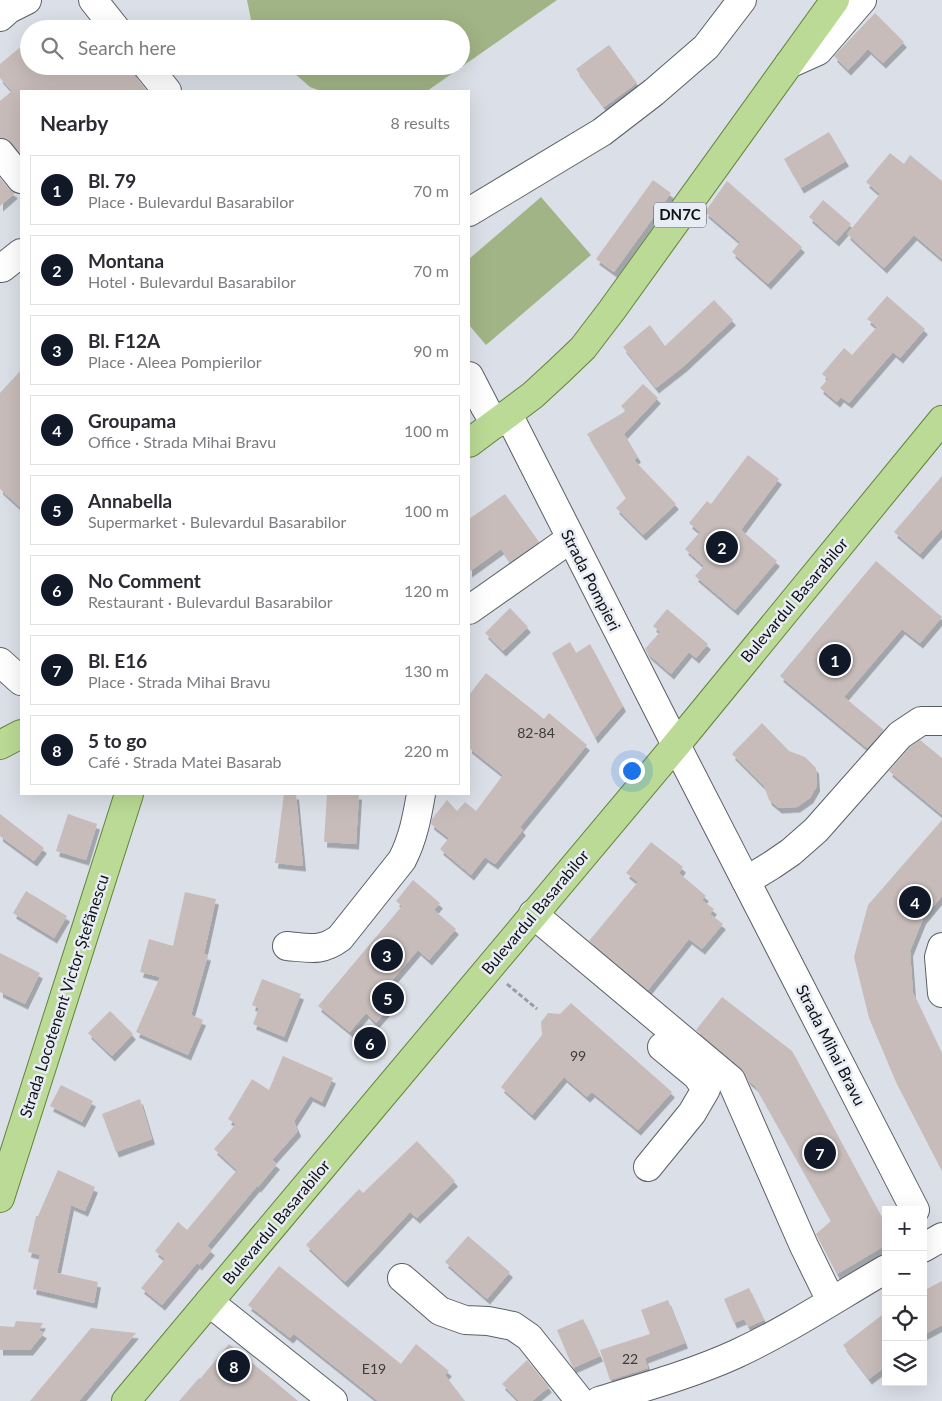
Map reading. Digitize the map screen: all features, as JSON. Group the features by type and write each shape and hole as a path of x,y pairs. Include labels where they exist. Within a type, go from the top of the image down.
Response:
{"main road":[{"name":"DN7C","path":"470,442 532,395 583,348 835,0"},
{"name":"Bulevardul Basarabilor","path":"126,1401 676,745 942,420"},
{"path":"0,745 20,735"},
{"name":"Strada Locotenent Victor Ștefănescu","path":"0,1198 129,795"}],"street":[{"path":"0,17 9,9 26,0"},
{"path":"93,0 109,20"},
{"path":"470,211 602,132 654,92 706,47 742,0"},
{"path":"789,64 818,51 862,0"},
{"path":"154,75 166,90"},
{"path":"0,154 20,177"},
{"name":"Strada Pompieri","path":"470,378 485,407 502,419 570,539 676,745"},
{"path":"470,609 570,539"},
{"path":"746,881 791,852 816,830 900,735 921,722 942,721"},
{"name":"Strada Mihai Bravu","path":"676,745 913,1206"},
{"path":"287,946 319,948 331,945 340,938 402,860 409,847 416,824 421,795"},
{"path":"527,921 697,1076 706,1089 692,1113 648,1167"},
{"path":"527,921 731,1080 804,1246 831,1301"},
{"path":"942,947 939,957 942,993"},
{"path":"599,1401 660,1383 728,1357 775,1334 882,1272"},
{"path":"402,1278 440,1311 465,1320 488,1321 513,1326 529,1337 580,1401"},
{"path":"209,1302 334,1401"}],"path":[{"path":"503,981 537,1009"}],"green space":[{"path":"247,0 557,0 470,61 470,20 251,20"},
{"path":"296,75 450,75 428,90 318,90 310,87"},
{"path":"541,197 591,255 486,345 470,326 470,258"}],"building":[{"path":"875,13 904,42 883,63 868,49 848,70 834,56"},
{"path":"609,45 637,83 604,107 576,69"},
{"path":"20,47 20,75 135,75 146,90 20,90 20,153 12,143 0,138 0,101 12,91 0,78 0,64"},
{"path":"829,132 846,161 801,188 784,159"},
{"path":"890,153 904,164 910,155 942,181 942,259 914,235 884,268 847,234 880,194 866,182"},
{"path":"0,178 15,193 0,206"},
{"path":"653,180 671,193 614,272 596,259"},
{"path":"727,181 802,247 768,284 732,252 740,242 705,212"},
{"path":"823,200 851,224 836,241 809,217"},
{"path":"887,296 925,329 900,358 893,352 849,403 841,397 837,402 820,388 828,379 822,374 844,348 852,355 877,327 867,319"},
{"path":"714,300 733,320 684,366 656,388 623,347 650,325 665,346"},
{"path":"20,371 20,507 0,489 0,393"},
{"path":"643,384 658,398 624,434 638,457 634,460 676,504 643,535 616,508 626,498 587,434 626,411 621,406"},
{"path":"748,455 779,479 741,530 777,561 735,610 695,576 704,566 685,549 700,532 689,523 707,501 711,504"},
{"path":"942,476 942,529 920,554 894,532"},
{"path":"505,494 539,542 510,562 501,549 470,571 470,518"},
{"path":"876,561 942,617 920,643 902,629 844,697 884,730 867,748 780,676"},
{"path":"510,608 528,627 503,651 485,633"},
{"path":"667,609 708,644 696,658 689,652 671,674 648,654 645,649 660,632 653,626"},
{"path":"570,642 576,653 590,644 623,706 595,738 552,653"},
{"path":"486,673 544,719 549,713 587,745 520,827 523,830 495,864 485,857 471,875 440,849 449,838 431,824 432,819 447,800 457,811 465,802 476,811 503,775 470,749 470,694"},
{"path":"762,723 789,751 805,757 816,768 817,786 810,798 797,807 779,808 769,800 764,786 732,754"},
{"path":"920,740 942,758 942,815 889,771 910,747"},
{"path":"284,795 296,795 303,866 275,863"},
{"path":"327,795 359,795 356,844 324,842"},
{"path":"0,814 44,848 34,861 0,836"},
{"path":"68,814 97,824 86,860 56,851"},
{"path":"942,820 942,896 923,919 910,951 913,993 942,1054 942,1171 896,1082 869,1018 854,957 868,905"},
{"path":"651,842 683,867 679,873 706,896 702,900 714,909 710,914 723,924 702,949 689,939 648,990 589,941 638,882 626,873"},
{"path":"413,880 440,903 434,910 456,929 429,960 418,950 390,983 402,993 376,1023 366,1013 350,1032 318,1006 402,906 396,901"},
{"path":"26,891 67,916 54,938 13,913"},
{"path":"185,892 216,899 204,954 208,955 191,1015 203,1020 188,1055 136,1032 160,977 140,972 149,939 173,946"},
{"path":"0,953 40,973 25,1004 0,992"},
{"path":"262,979 301,994 284,1037 253,1024 259,1008 252,1005"},
{"path":"722,997 792,1051 882,1218 882,1247 837,1274 816,1234 831,1221 755,1086 748,1080 741,1068 696,1030"},
{"path":"571,1003 672,1092 638,1130 592,1092 587,1097 564,1077 532,1115 501,1087 542,1035 541,1022 548,1013 560,1014"},
{"path":"110,1011 133,1034 112,1056 88,1033"},
{"path":"283,1056 333,1078 322,1102 310,1096 294,1121 298,1131 272,1160 277,1164 207,1246 212,1250 199,1265 197,1263 162,1305 141,1288 165,1259 155,1251 178,1222 187,1230 237,1170 214,1149 236,1124 228,1119 252,1079 269,1090"},
{"path":"61,1085 93,1101 82,1122 50,1106"},
{"path":"140,1099 152,1139 116,1152 102,1114"},
{"path":"417,1141 455,1181 417,1218 410,1212 345,1282 306,1245 359,1189 363,1193"},
{"path":"58,1170 95,1187 85,1211 71,1205 57,1273 98,1282 94,1303 33,1289 40,1255 28,1252 36,1216 38,1216"},
{"path":"468,1236 510,1272 487,1299 445,1262"},
{"path":"279,1266 401,1364 416,1344 449,1371 445,1375 465,1401 378,1401 294,1334 290,1338 248,1305"},
{"path":"942,1281 942,1325 927,1333 927,1296 927,1289"},
{"path":"749,1288 764,1320 748,1327 744,1319 734,1323 724,1299"},
{"path":"668,1300 685,1343 645,1358 648,1368 610,1380 600,1350 650,1334 641,1310"},
{"path":"882,1315 882,1369 869,1379 843,1345"},
{"path":"583,1319 600,1356 573,1368 557,1330"},
{"path":"16,1321 43,1323 39,1330 44,1333 30,1350 0,1350 0,1326 14,1327"},
{"path":"91,1328 136,1333 79,1401 30,1401"},
{"path":"229,1344 298,1401 179,1401"},
{"path":"527,1360 549,1387 532,1401 519,1401 502,1384"}],"place":[{"name":"Montana","path":"722,547"},
{"name":"Bl. 79","path":"835,660"},
{"name":"Groupama","path":"915,902"},
{"name":"Bl. F12A","path":"387,955"},
{"name":"Annabella","path":"388,998"},
{"name":"No Comment","path":"370,1043"},
{"name":"Bl. E16","path":"820,1153"},
{"name":"5 to go","path":"234,1366"}]}
